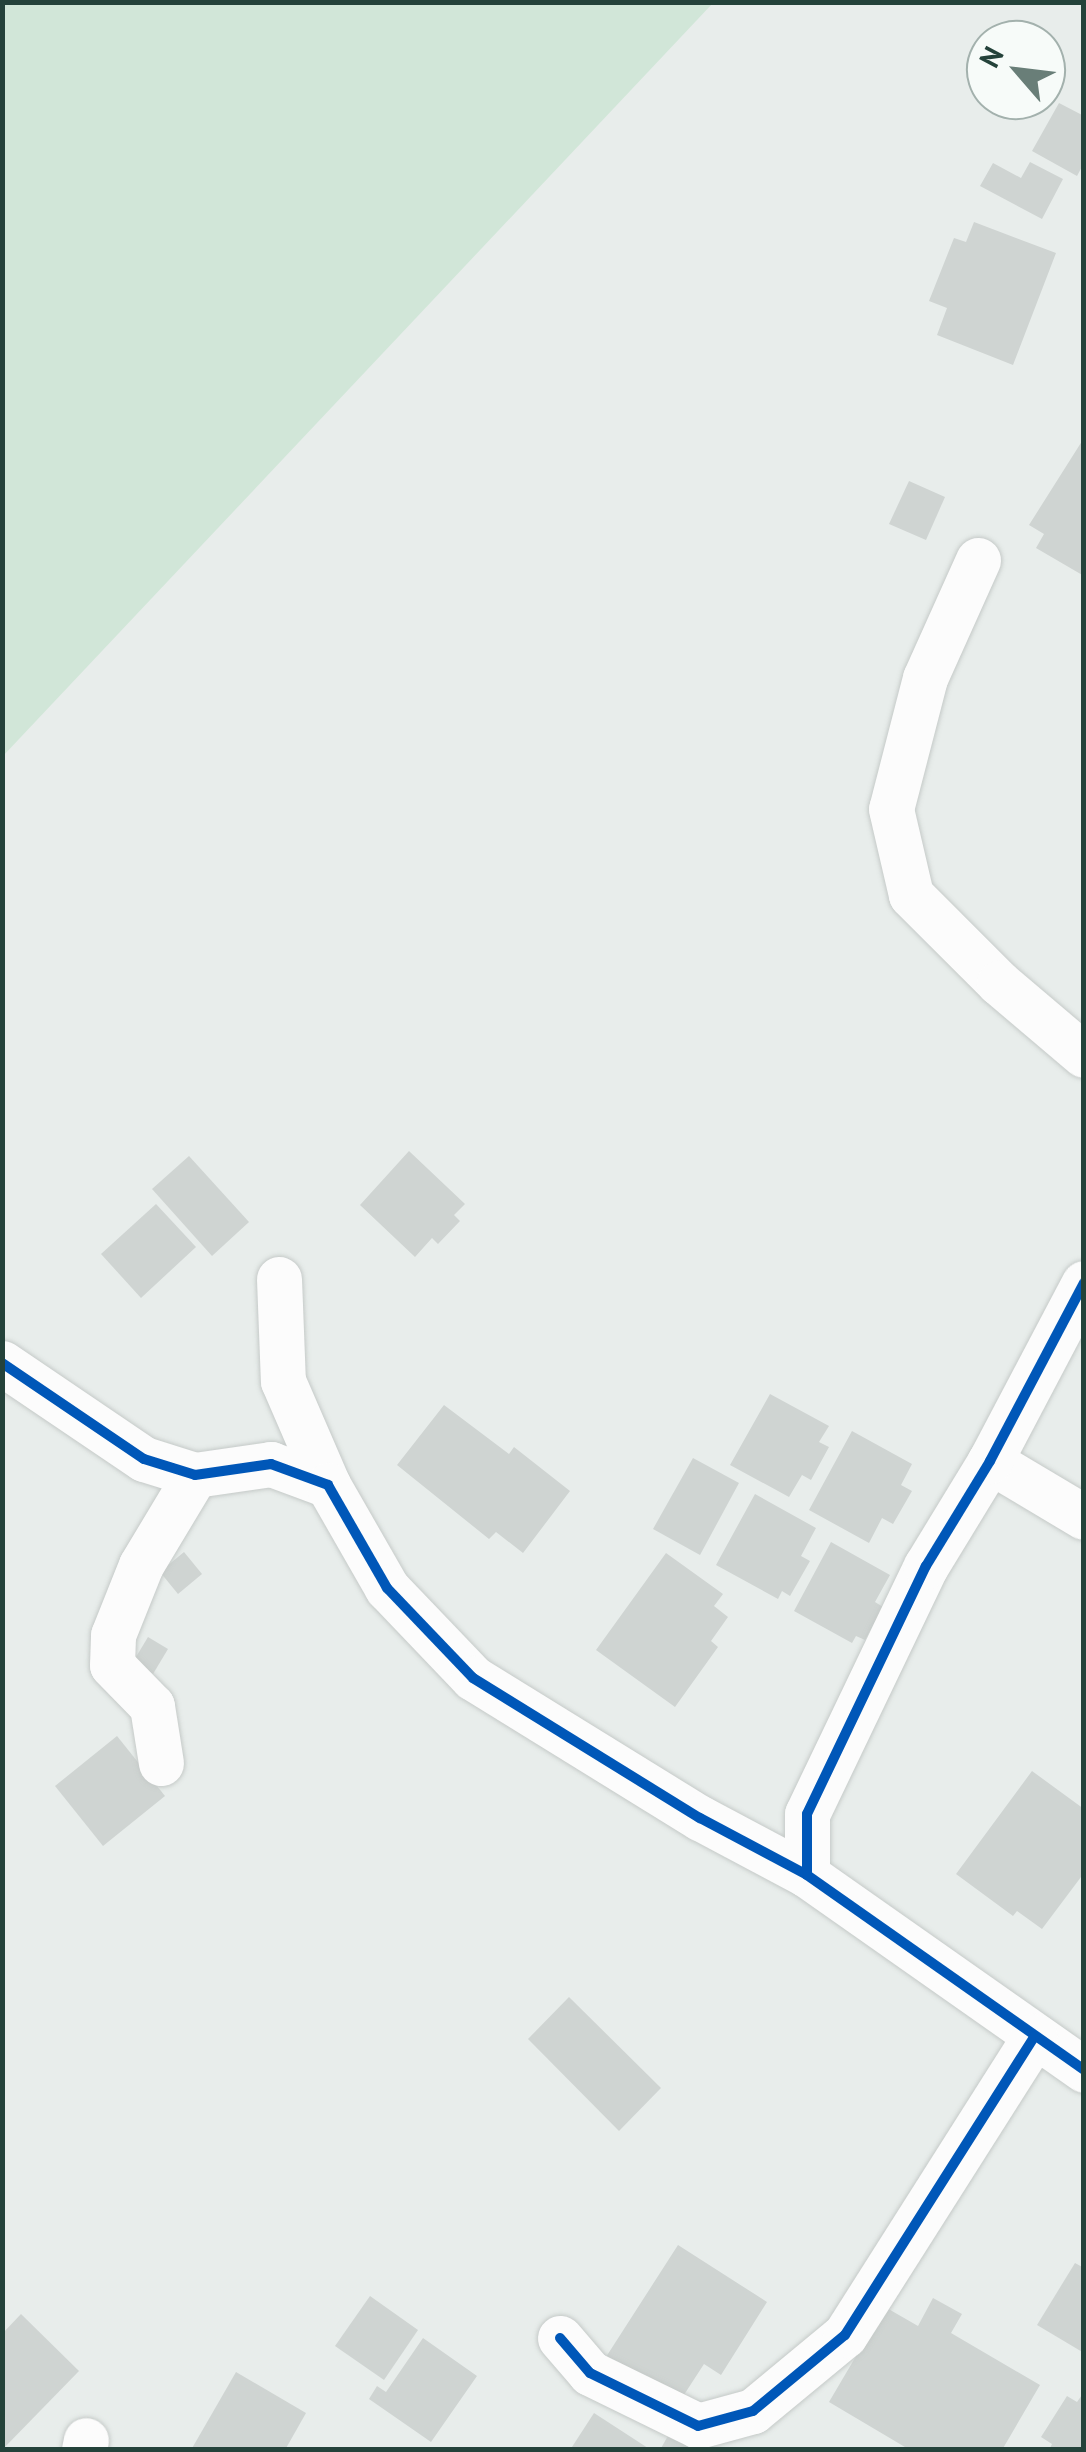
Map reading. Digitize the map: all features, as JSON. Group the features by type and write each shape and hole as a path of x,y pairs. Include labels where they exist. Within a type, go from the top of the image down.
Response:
{"street":[{"path":"978,560 925,678 891,809 911,896 1000,983 1084,1055"},
{"path":"278,1278 283,1380 328,1485 386,1588 473,1678 700,1818 808,1875 1084,2070"},
{"path":"808,1875 807,1814 926,1566 990,1461 1084,1283"},
{"path":"2,1364 144,1459 196,1475 271,1464 328,1485"},
{"path":"990,1461 1084,1516"},
{"path":"161,1763 152,1706 112,1665 113,1635 141,1566 196,1475"},
{"path":"560,2338 590,2374 698,2426 753,2411 845,2335 1035,2036"}],"green space":[{"path":"2,3 713,3 3,756"}],"building":[{"path":"1066,107 1084,116 1084,163 1077,176 1032,151 1049,120 1066,120"},
{"path":"1030,162 1063,179 1042,219 980,186 993,163 1021,178"},
{"path":"974,222 1056,253 1013,365 937,335 947,308 929,301 954,238 966,242"},
{"path":"1084,438 1084,576 1036,548 1044,534 1029,525"},
{"path":"909,481 945,497 926,540 889,524"},
{"path":"409,1151 465,1204 454,1215 460,1221 438,1244 432,1238 415,1257 360,1205"},
{"path":"189,1156 249,1222 212,1256 152,1189"},
{"path":"156,1204 196,1247 141,1298 101,1254"},
{"path":"770,1394 829,1426 819,1442 829,1447 811,1480 802,1475 789,1497 730,1465"},
{"path":"444,1405 509,1454 514,1447 570,1491 523,1553 496,1532 489,1539 397,1465"},
{"path":"852,1431 912,1464 901,1485 912,1491 893,1524 882,1518 869,1543 809,1510"},
{"path":"693,1458 739,1483 700,1555 653,1529"},
{"path":"755,1494 816,1528 801,1556 810,1561 790,1596 782,1591 778,1599 716,1565"},
{"path":"831,1542 890,1575 875,1602 883,1607 865,1640 856,1636 852,1643 794,1611"},
{"path":"184,1552 202,1574 178,1594 160,1572"},
{"path":"666,1553 723,1594 714,1606 728,1617 711,1641 718,1647 675,1707 596,1650"},
{"path":"148,1637 168,1649 153,1674 133,1662"},
{"path":"117,1736 165,1796 103,1846 55,1786"},
{"path":"1032,1771 1084,1809 1084,1873 1042,1929 1017,1911 1013,1916 956,1874"},
{"path":"569,1997 661,2088 619,2131 528,2039"},
{"path":"678,2245 767,2302 721,2375 704,2364 678,2404 606,2357"},
{"path":"1075,2263 1084,2268 1084,2353 1037,2325"},
{"path":"370,2296 418,2330 384,2380 335,2346"},
{"path":"933,2298 962,2314 951,2333 1040,2385 1002,2450 910,2450 829,2402 885,2307 918,2326"},
{"path":"21,2314 79,2371 2,2450 2,2334"},
{"path":"423,2338 477,2376 431,2442 369,2399 377,2386 386,2392"},
{"path":"236,2372 306,2413 285,2450 191,2450"},
{"path":"1084,2392 1084,2450 1049,2450 1052,2444 1041,2437 1067,2396 1077,2402"},
{"path":"594,2413 651,2450 570,2450"},
{"path":"669,2434 693,2450 660,2450"}],"cycle path":[{"path":"807,1875 807,1814 926,1566 990,1461 1084,1283"},
{"path":"2,1363 144,1459 195,1475 271,1464 328,1485 387,1588 473,1678 700,1818 807,1875 1084,2070"},
{"path":"560,2338 590,2373 698,2426 753,2411 845,2335 1035,2036"}]}
